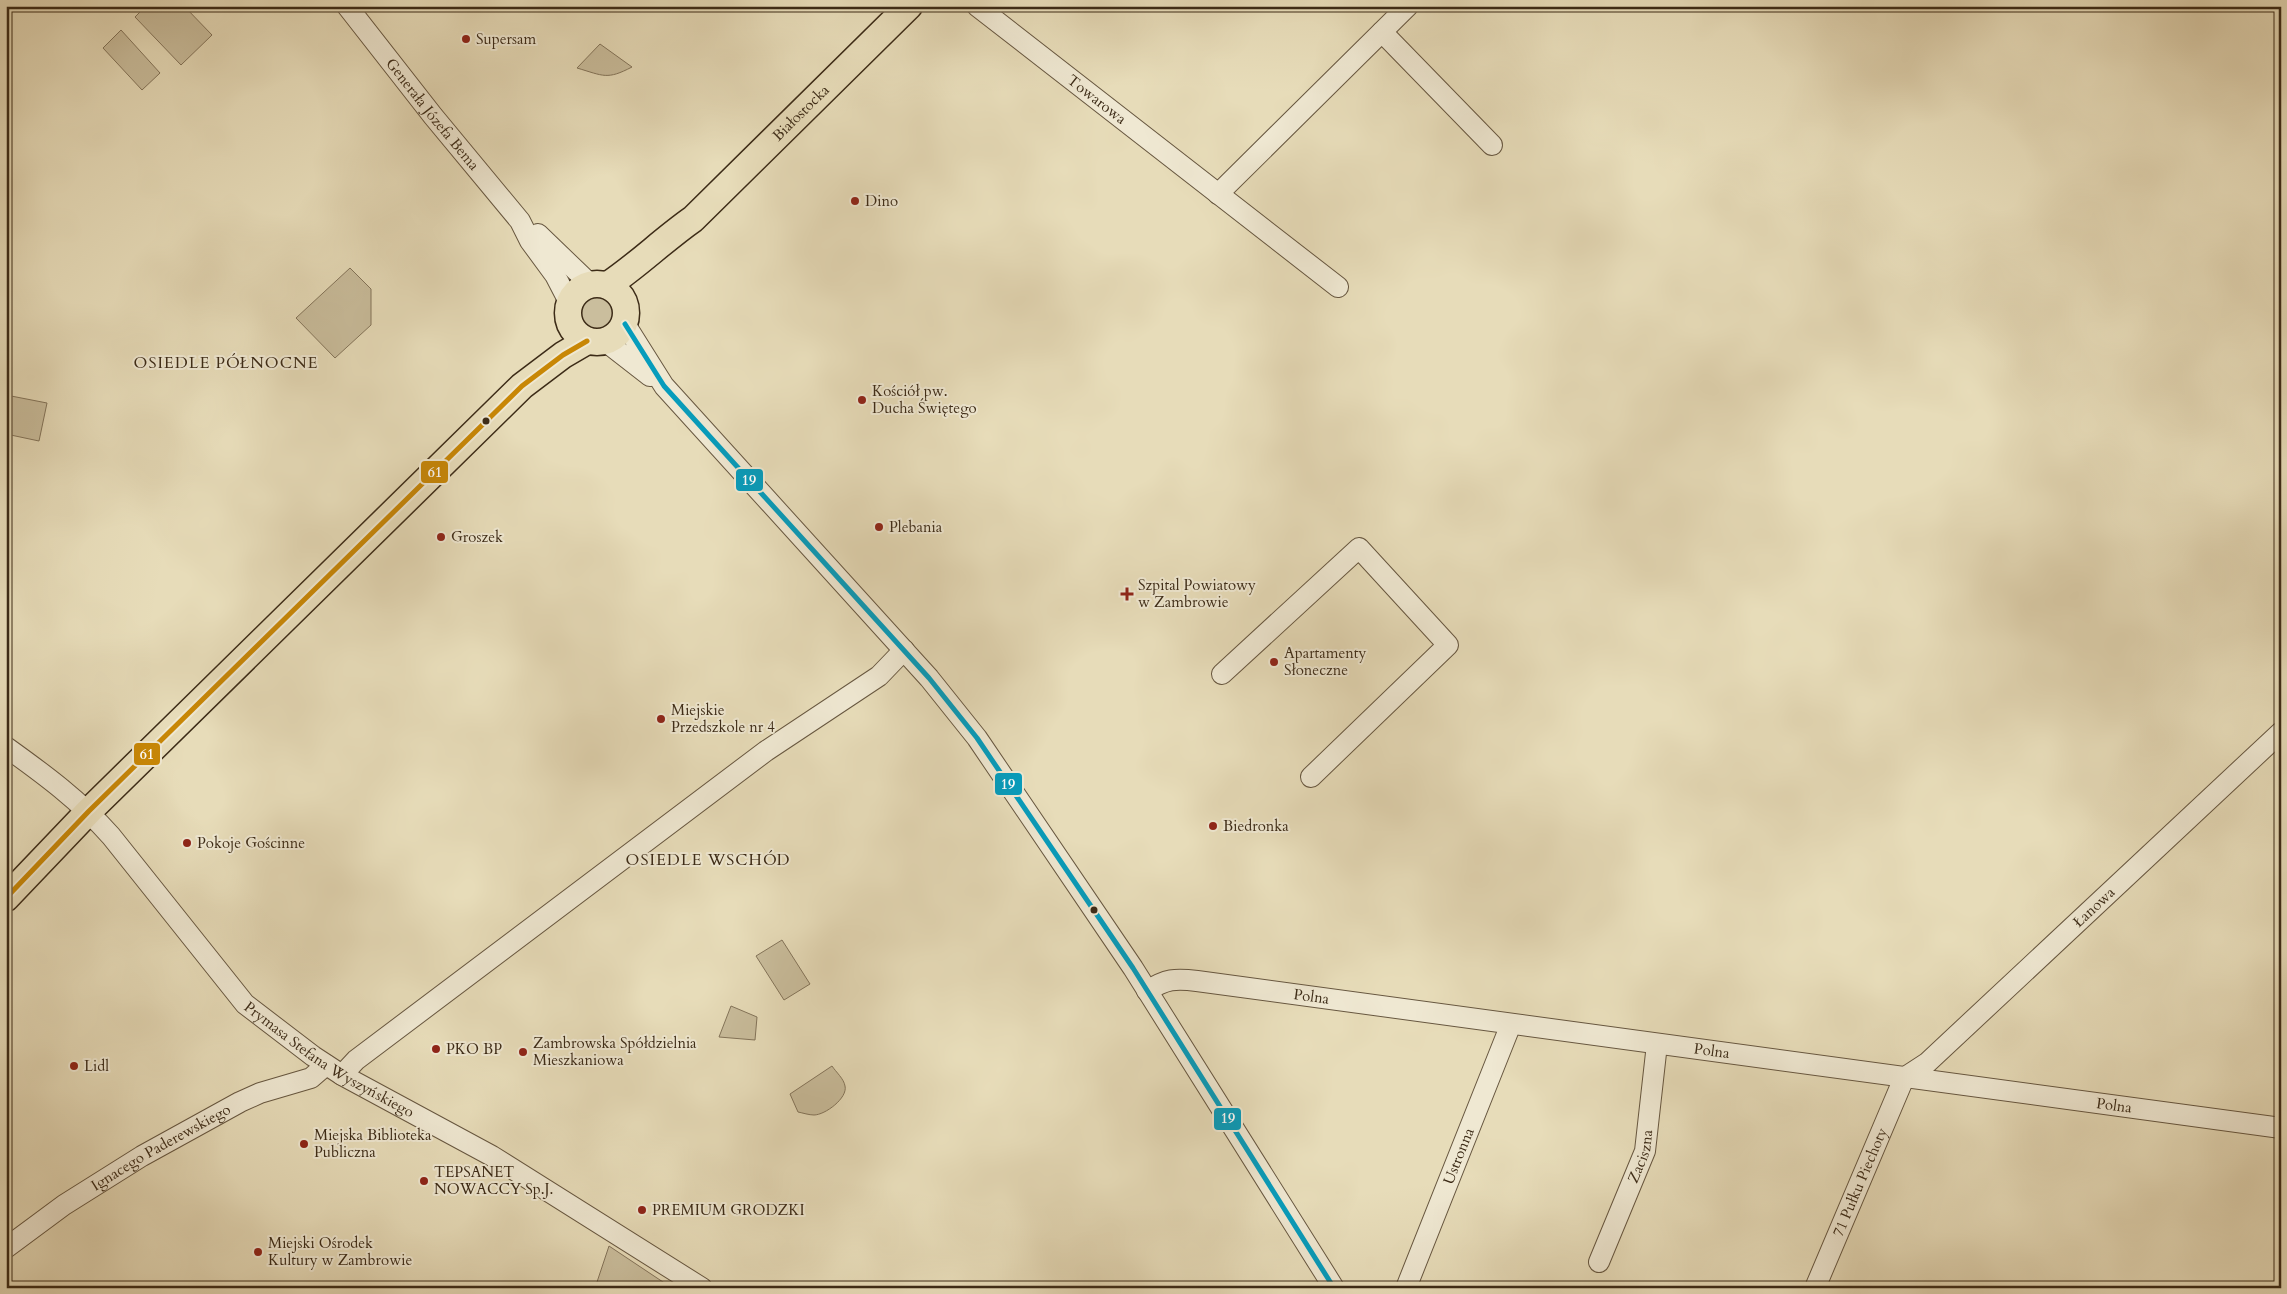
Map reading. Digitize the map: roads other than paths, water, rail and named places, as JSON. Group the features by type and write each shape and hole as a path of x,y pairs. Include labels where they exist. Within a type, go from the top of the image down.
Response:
{"main road":[{"name":"Białostocka","path":"599,285 633,269 666,238 693,219 909,6"},
{"name":"Białostocka","path":"625,315 636,290 676,244 693,219"},
{"path":"6,898 89,811 522,386 563,355 620,331 625,315 623,298 599,285 581,288 553,345 534,366 522,386"},
{"path":"569,312 579,336 596,341"}],"street":[{"name":"Generała Józefa Bema","path":"347,6 433,116 520,221 530,241 556,275 569,312"},
{"name":"Towarowa","path":"977,6 1338,287"},
{"path":"1218,194 1408,6"},
{"path":"1382,32 1492,145"},
{"name":"Generała Józefa Bema","path":"520,221 536,232 599,285"},
{"path":"625,315 664,386 904,650 954,707 978,738 1046,836 1334,1288"},
{"path":"596,341 664,386"},
{"path":"1222,674 1359,548 1448,645 1312,777"},
{"name":"Ignacego Paderewskiego","path":"6,1248 64,1205 142,1156 240,1102 260,1093 334,1070 356,1060 766,751 879,676 904,650"},
{"name":"Łanowa","path":"1904,1078 1927,1063 2281,732"},
{"name":"Prymasa Stefana Wyszyńskiego","path":"6,747 71,795 89,811 117,843 245,1004 334,1070 492,1156 702,1288"},
{"name":"Polna","path":"1146,991 1163,981 1177,979 2281,1128"},
{"name":"Ustronna","path":"1406,1288 1512,1024"},
{"name":"Zaciszna","path":"1598,1262 1645,1151 1657,1044"},
{"name":"71 Pułku Piechoty","path":"1815,1288 1904,1078"}],"place":[{"name":"Supersam","path":"466,39"},
{"name":"Dino","path":"855,201"},
{"name":"Kościół pw. Ducha Świętego","path":"862,400"},
{"name":"Plebania","path":"879,527"},
{"name":"Groszek","path":"441,537"},
{"name":"Szpital Powiatowy w Zambrowie","path":"1127,594"},
{"name":"Apartamenty Słoneczne","path":"1274,662"},
{"name":"Miejskie Przedszkole nr 4","path":"661,719"},
{"name":"Biedronka","path":"1213,826"},
{"name":"Pokoje Gościnne","path":"187,843"},
{"name":"PKO BP","path":"436,1049"},
{"name":"Zambrowska Spółdzielnia Mieszkaniowa","path":"523,1052"},
{"name":"Lidl","path":"74,1066"},
{"name":"Miejska Biblioteka Publiczna","path":"304,1144"},
{"name":"TEPSANET NOWACCY Sp.J.","path":"424,1181"},
{"name":"PREMIUM GRODZKI","path":"642,1210"},
{"name":"Miejski Ośrodek Kultury w Zambrowie","path":"258,1252"}],"district":[{"name":"OSIEDLE PÓŁNOCNE","path":"226,362"},
{"name":"OSIEDLE WSCHÓD","path":"708,859"}]}
